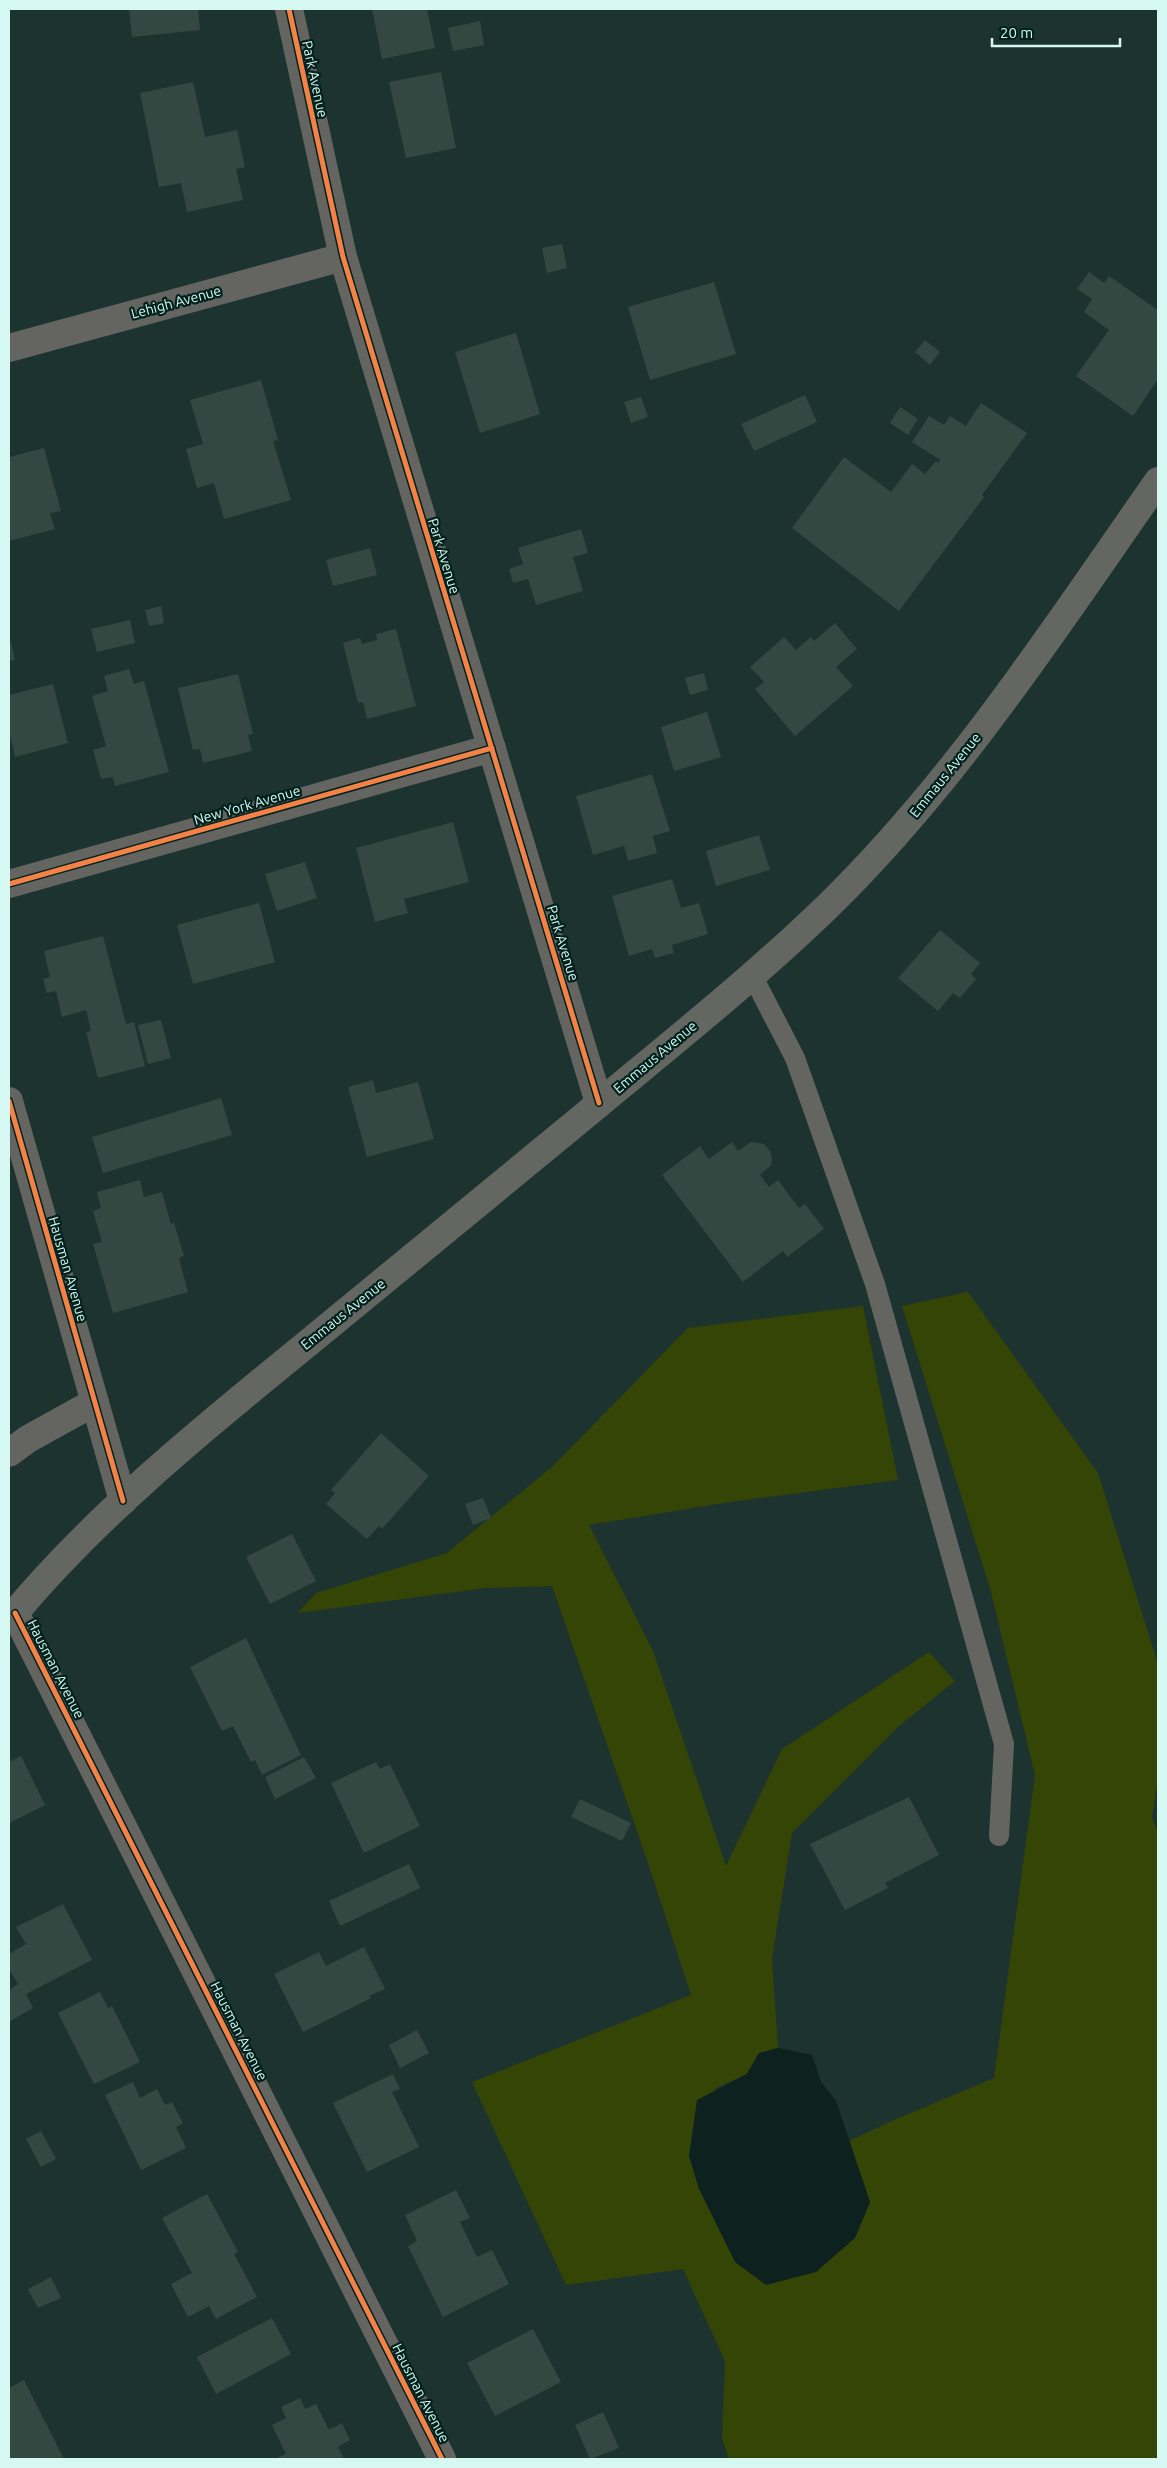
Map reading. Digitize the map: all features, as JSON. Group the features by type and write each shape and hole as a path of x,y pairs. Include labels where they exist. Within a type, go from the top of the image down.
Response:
{"main road":[{"name":"Emmaus Avenue","path":"12,1617 123,1501 229,1407 599,1104 752,974 828,906 928,798 1002,705 1158,480"}],"street":[{"name":"Park Avenue","path":"289,9 343,257 599,1104"},
{"name":"Lehigh Avenue","path":"9,348 343,257"},
{"name":"New York Avenue","path":"9,884 492,748"},
{"name":"Hausman Avenue","path":"9,1101 123,1501"},
{"path":"9,1453 28,1439 95,1402"},
{"name":"Hausman Avenue","path":"12,1617 442,2459"}],"lane":[{"path":"752,974 795,1058 876,1284 1004,1744 999,1836"}],"green space":[{"path":"968,1292 1098,1473 1158,1664 1158,1780 1152,1817 1158,1833 1158,2459 729,2459 722,2439 725,2361 683,2269 566,2285 472,2082 691,1995 650,1869 552,1586 485,1588 298,1613 316,1593 447,1553 553,1466 688,1328 863,1306 898,1480 730,1502 589,1525 653,1651 726,1866 782,1749 929,1652 955,1681 899,1726 792,1833 772,1959 778,2048 759,2053 747,2074 714,2089 870,2202 849,2141 994,2078 1035,1775 991,1592 902,1306"}],"water":[{"path":"778,2048 812,2055 821,2082 836,2101 870,2202 855,2238 816,2272 766,2285 735,2262 699,2189 689,2156 697,2100 747,2074 759,2053"}],"building":[{"path":"129,9 198,9 200,30 132,37"},
{"path":"372,9 427,9 435,48 382,59"},
{"path":"480,21 484,45 453,51 448,28"},
{"path":"441,72 456,148 406,158 389,82"},
{"path":"193,82 205,137 237,130 245,167 236,169 243,200 187,212 181,183 159,187 140,93"},
{"path":"562,244 567,268 547,273 542,248"},
{"path":"1089,272 1104,283 1109,276 1158,310 1158,379 1133,416 1076,376 1109,330 1084,312 1092,299 1077,289"},
{"path":"714,282 736,354 650,380 628,307"},
{"path":"516,333 540,414 480,433 455,352"},
{"path":"925,340 940,352 930,365 915,352"},
{"path":"261,380 278,440 273,441 291,500 224,519 214,483 197,488 186,449 203,444 190,400"},
{"path":"805,395 817,422 754,451 741,424"},
{"path":"641,397 648,417 631,423 624,402"},
{"path":"981,403 1027,433 982,495 984,497 899,611 792,528 844,457 891,492 912,464 925,474 936,461 939,463 940,460 912,442 929,416 944,425 950,416 966,426"},
{"path":"900,407 918,419 908,435 890,423"},
{"path":"44,448 61,511 50,513 55,529 9,541 9,457"},
{"path":"581,529 588,553 573,557 583,591 536,605 528,579 513,583 509,569 523,564 518,548"},
{"path":"370,548 377,575 333,586 326,560"},
{"path":"161,606 164,623 149,626 145,610"},
{"path":"130,620 135,643 97,652 91,629"},
{"path":"835,623 857,649 836,667 853,686 795,736 755,689 764,682 750,667 784,637 796,650 811,637 814,641"},
{"path":"396,629 416,706 367,719 363,702 358,703 343,643 360,638 362,644 377,640 376,634"},
{"path":"11,643 15,660 9,661 9,644"},
{"path":"129,669 134,684 144,681 169,772 115,786 113,777 101,779 93,750 106,746 92,696 108,691 104,676"},
{"path":"704,673 708,690 690,695 685,678"},
{"path":"238,674 253,734 248,735 252,751 203,763 200,749 193,750 178,688"},
{"path":"53,684 68,743 15,757 9,730 9,695"},
{"path":"707,712 721,757 674,771 661,727"},
{"path":"652,774 670,831 653,836 657,853 628,861 624,846 593,855 576,796"},
{"path":"453,822 469,882 404,899 408,913 375,922 356,848"},
{"path":"759,835 770,870 716,886 706,851"},
{"path":"305,862 317,898 277,911 265,874"},
{"path":"672,879 681,908 699,903 708,934 672,945 674,953 655,958 652,949 629,956 612,896"},
{"path":"259,903 275,962 193,984 177,925"},
{"path":"940,930 980,963 971,974 976,979 960,998 953,993 938,1011 898,978"},
{"path":"103,936 126,1024 134,1022 145,1066 98,1078 86,1032 91,1031 86,1010 62,1017 56,991 47,993 43,979 50,977 44,951"},
{"path":"161,1020 171,1058 148,1064 138,1025"},
{"path":"373,1080 376,1093 418,1082 434,1139 367,1157 348,1087"},
{"path":"221,1098 232,1135 103,1173 92,1137"},
{"path":"732,1142 738,1151 751,1142 764,1144 770,1151 772,1159 771,1165 760,1175 769,1187 778,1180 799,1208 805,1204 824,1229 787,1257 783,1251 743,1282 662,1175 700,1146 709,1159"},
{"path":"140,1180 144,1197 162,1192 171,1224 174,1223 184,1256 179,1258 188,1292 113,1313 93,1244 102,1242 93,1211 101,1208 97,1192"},
{"path":"381,1433 429,1476 382,1529 379,1526 367,1539 326,1504 335,1493 331,1490"},
{"path":"483,1498 491,1518 473,1525 465,1504"},
{"path":"292,1534 316,1581 270,1604 246,1557"},
{"path":"246,1638 301,1755 262,1775 255,1760 251,1762 233,1726 222,1731 190,1667"},
{"path":"21,1756 45,1805 9,1823 9,1762"},
{"path":"304,1757 316,1778 275,1799 265,1777"},
{"path":"376,1762 380,1769 390,1764 420,1826 364,1853 331,1783"},
{"path":"909,1797 939,1855 885,1883 888,1888 845,1910 810,1844"},
{"path":"580,1799 631,1823 622,1841 571,1817"},
{"path":"409,1864 420,1888 340,1926 329,1901"},
{"path":"63,1904 92,1960 26,1994 33,2008 9,2022 9,1990 18,1984 9,1969 9,1954 26,1944 16,1927"},
{"path":"364,1947 385,1989 303,2032 274,1974 319,1952 326,1966"},
{"path":"100,1992 108,2008 112,2006 140,2062 94,2084 58,2013"},
{"path":"417,2030 429,2053 400,2068 389,2045"},
{"path":"393,2074 400,2089 392,2092 419,2147 367,2172 333,2103"},
{"path":"133,2082 140,2098 157,2089 165,2105 172,2102 183,2123 176,2127 186,2148 141,2170 105,2095"},
{"path":"41,2131 56,2159 41,2167 26,2139"},
{"path":"456,2190 470,2218 460,2222 477,2257 492,2250 509,2284 443,2317 408,2246 417,2241 405,2215"},
{"path":"207,2194 238,2252 234,2254 257,2297 216,2319 209,2306 188,2317 171,2284 192,2273 162,2218"},
{"path":"51,2277 61,2298 38,2308 28,2289"},
{"path":"272,2318 291,2354 216,2394 197,2357"},
{"path":"533,2329 561,2382 495,2416 467,2363"},
{"path":"24,2380 64,2459 9,2459 9,2388"},
{"path":"300,2398 305,2409 316,2404 329,2430 342,2423 350,2440 338,2447 344,2459 275,2459 286,2454 272,2425 286,2418 281,2407"},
{"path":"603,2412 619,2448 590,2459 575,2425"}],"cycle path":[{"path":"289,9 343,257 599,1103"},
{"path":"9,884 492,748"},
{"path":"9,1101 123,1501"},
{"path":"15,1613 442,2459"}]}
